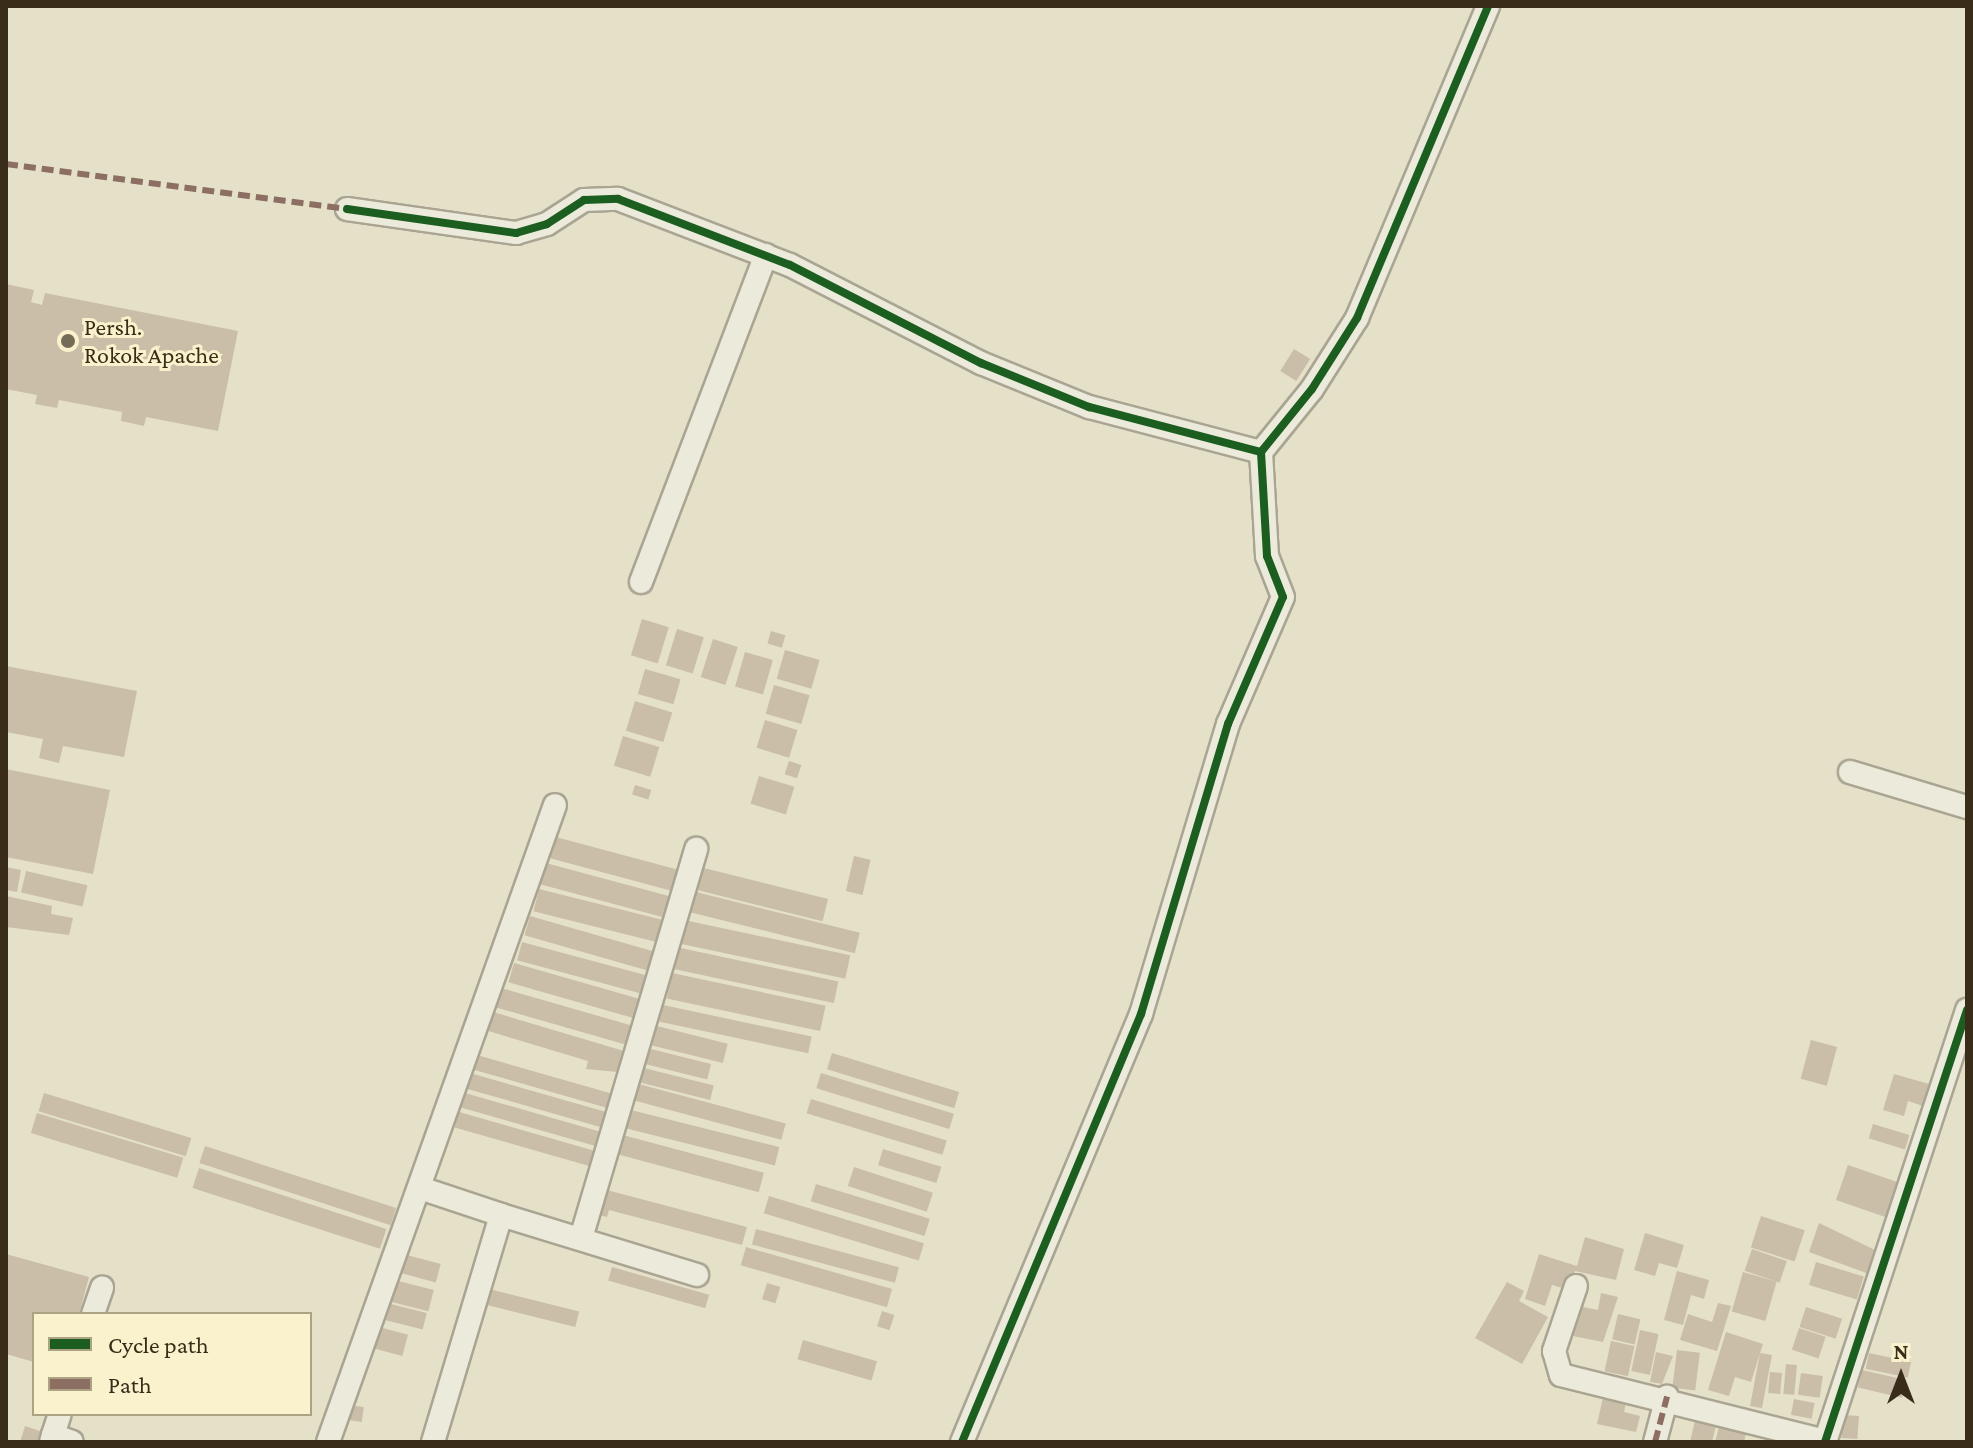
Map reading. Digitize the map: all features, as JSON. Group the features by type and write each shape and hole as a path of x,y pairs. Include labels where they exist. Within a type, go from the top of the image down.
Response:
{"street":[{"path":"962,1442 1141,1014 1228,724 1283,597 1267,556 1261,452 1357,318 1488,6"},
{"path":"347,209 516,233 547,224 584,200 607,197 766,255 981,363 1089,407 1261,452"},
{"path":"641,582 766,255"},
{"path":"1850,772 1967,807"},
{"path":"328,1442 555,805"},
{"path":"581,1238 696,849"},
{"path":"1576,1286 1554,1351 1561,1375 1667,1397 1825,1441 1967,1010"},
{"path":"420,1188 697,1275"},
{"path":"433,1442 501,1215"},
{"path":"94,1312 102,1288"},
{"path":"1655,1442 1667,1397"}],"building":[{"path":"6,284 34,290 31,302 42,305 45,293 238,331 218,431 146,417 144,426 121,421 122,412 59,400 57,408 35,404 37,395 6,389"},
{"path":"1294,349 1310,359 1296,381 1280,371"},
{"path":"642,619 669,627 658,664 631,655"},
{"path":"677,629 704,637 693,674 666,665"},
{"path":"771,631 785,635 782,648 767,643"},
{"path":"713,639 738,647 725,685 701,677"},
{"path":"785,650 820,660 811,689 777,679"},
{"path":"745,652 773,660 763,695 735,687"},
{"path":"6,666 137,691 124,757 63,746 59,763 39,758 43,739 6,732"},
{"path":"645,669 681,679 673,704 638,694"},
{"path":"774,685 810,695 801,724 766,714"},
{"path":"635,701 672,712 663,742 626,731"},
{"path":"765,720 798,730 789,758 757,748"},
{"path":"623,736 659,747 650,777 614,766"},
{"path":"789,761 801,765 797,778 785,774"},
{"path":"6,769 110,790 93,874 6,857"},
{"path":"759,776 794,787 786,815 751,804"},
{"path":"635,785 651,790 648,800 632,795"},
{"path":"556,837 684,871 679,893 550,858"},
{"path":"854,856 871,860 862,895 846,891"},
{"path":"542,862 675,898 670,919 536,883"},
{"path":"6,867 21,870 17,892 6,890"},
{"path":"700,867 828,899 823,921 694,889"},
{"path":"26,871 87,885 82,907 21,892"},
{"path":"539,889 669,921 663,944 533,911"},
{"path":"692,891 860,933 855,953 687,911"},
{"path":"6,896 52,906 51,914 73,918 69,935 6,927"},
{"path":"530,916 663,954 657,973 524,935"},
{"path":"684,920 850,955 845,979 679,943"},
{"path":"522,942 656,978 651,996 517,960"},
{"path":"676,947 838,982 834,1003 671,969"},
{"path":"514,963 650,1002 644,1021 508,982"},
{"path":"672,973 826,1006 820,1031 667,998"},
{"path":"501,988 640,1028 635,1047 495,1007"},
{"path":"663,1005 812,1037 808,1053 659,1022"},
{"path":"490,1011 634,1054 628,1073 586,1069 588,1061 485,1030"},
{"path":"653,1025 728,1044 723,1063 648,1044"},
{"path":"1811,1040 1837,1047 1827,1086 1801,1079"},
{"path":"647,1048 711,1064 707,1079 643,1064"},
{"path":"832,1053 959,1092 954,1108 827,1069"},
{"path":"477,1055 619,1096 615,1110 473,1069"},
{"path":"640,1067 714,1085 710,1100 636,1082"},
{"path":"470,1073 612,1114 608,1129 466,1088"},
{"path":"821,1073 954,1114 949,1129 816,1088"},
{"path":"1894,1074 1929,1084 1923,1106 1908,1101 1904,1116 1883,1110"},
{"path":"635,1083 786,1123 781,1140 631,1099"},
{"path":"44,1093 191,1138 186,1156 38,1111"},
{"path":"465,1093 608,1134 604,1148 461,1107"},
{"path":"811,1099 947,1141 942,1155 807,1113"},
{"path":"627,1109 779,1147 775,1165 622,1127"},
{"path":"459,1112 602,1153 598,1168 455,1127"},
{"path":"37,1113 183,1158 177,1178 31,1133"},
{"path":"1873,1124 1909,1135 1905,1149 1869,1138"},
{"path":"619,1134 764,1173 759,1192 614,1153"},
{"path":"205,1146 396,1208 391,1225 199,1163"},
{"path":"883,1149 941,1167 936,1183 878,1165"},
{"path":"1848,1165 1901,1183 1889,1218 1836,1200"},
{"path":"854,1167 933,1193 927,1212 848,1186"},
{"path":"199,1168 386,1229 380,1249 193,1188"},
{"path":"816,1184 930,1219 925,1236 811,1201"},
{"path":"603,1189 747,1227 742,1245 609,1210 607,1217 599,1215"},
{"path":"769,1196 924,1243 919,1261 764,1213"},
{"path":"1761,1216 1805,1230 1795,1262 1751,1247"},
{"path":"1819,1223 1877,1251 1869,1274 1809,1252"},
{"path":"756,1229 899,1267 895,1283 752,1244"},
{"path":"1645,1233 1684,1245 1677,1268 1659,1263 1655,1276 1634,1270"},
{"path":"1585,1237 1624,1249 1616,1280 1575,1271 1569,1290 1552,1285 1545,1306 1525,1299 1539,1254 1577,1266"},
{"path":"746,1247 892,1289 887,1307 741,1265"},
{"path":"1752,1249 1787,1261 1779,1283 1745,1271"},
{"path":"6,1254 89,1277 80,1312 32,1312 32,1361 6,1354"},
{"path":"403,1254 441,1264 436,1282 398,1272"},
{"path":"1816,1262 1864,1277 1857,1300 1809,1285"},
{"path":"612,1267 709,1295 705,1308 608,1280"},
{"path":"1677,1271 1709,1280 1704,1299 1691,1295 1683,1325 1664,1320"},
{"path":"1743,1272 1777,1282 1765,1321 1732,1311"},
{"path":"394,1280 434,1290 428,1311 389,1301"},
{"path":"1507,1282 1524,1291 1519,1301 1548,1317 1522,1364 1475,1338"},
{"path":"767,1283 780,1287 775,1303 762,1299"},
{"path":"485,1288 579,1311 575,1327 481,1304"},
{"path":"1601,1293 1618,1297 1603,1342 1568,1335 1574,1305 1598,1310"},
{"path":"387,1303 427,1313 423,1329 383,1319"},
{"path":"1718,1303 1731,1306 1717,1351 1680,1340 1688,1314 1712,1322"},
{"path":"1806,1307 1842,1319 1836,1339 1800,1327"},
{"path":"882,1311 894,1315 889,1330 877,1326"},
{"path":"1618,1314 1640,1319 1635,1345 1612,1339"},
{"path":"379,1327 408,1335 402,1356 373,1348"},
{"path":"1799,1328 1826,1337 1819,1359 1792,1350"},
{"path":"1640,1330 1659,1334 1650,1375 1631,1371"},
{"path":"1726,1332 1763,1344 1751,1382 1735,1377 1729,1396 1708,1390"},
{"path":"803,1340 877,1361 872,1380 797,1359"},
{"path":"1611,1341 1634,1346 1628,1376 1605,1371"},
{"path":"1677,1350 1700,1353 1695,1391 1672,1388"},
{"path":"1656,1352 1673,1356 1662,1384 1650,1382"},
{"path":"1760,1353 1772,1355 1762,1408 1750,1406"},
{"path":"1869,1353 1911,1362 1908,1378 1866,1369"},
{"path":"1786,1364 1797,1365 1794,1395 1783,1394"},
{"path":"1862,1370 1906,1380 1902,1398 1858,1388"},
{"path":"1770,1372 1782,1373 1780,1394 1768,1393"},
{"path":"1801,1373 1823,1376 1820,1398 1798,1395"},
{"path":"1604,1393 1627,1398 1624,1412 1640,1416 1636,1432 1597,1424"},
{"path":"1794,1399 1815,1403 1812,1419 1791,1415"},
{"path":"349,1405 364,1407 362,1422 347,1420"},
{"path":"1843,1415 1859,1416 1857,1439 1841,1438"},
{"path":"1696,1416 1717,1421 1712,1442 1690,1442"},
{"path":"1720,1423 1747,1429 1744,1442 1715,1442"},
{"path":"25,1426 46,1433 43,1442 20,1442"}],"marked path":[{"path":"6,164 347,209"},
{"path":"1655,1442 1667,1397"}],"cycle path":[{"path":"962,1442 1141,1014 1228,724 1283,597 1267,556 1261,452 1312,389 1357,318 1488,6"},
{"path":"347,209 516,233 547,224 584,200 618,199 790,265 981,363 1089,407 1261,452"},
{"path":"1825,1442 1967,1010"}],"place":[{"name":"Persh. Rokok Apache","path":"68,341"}]}
